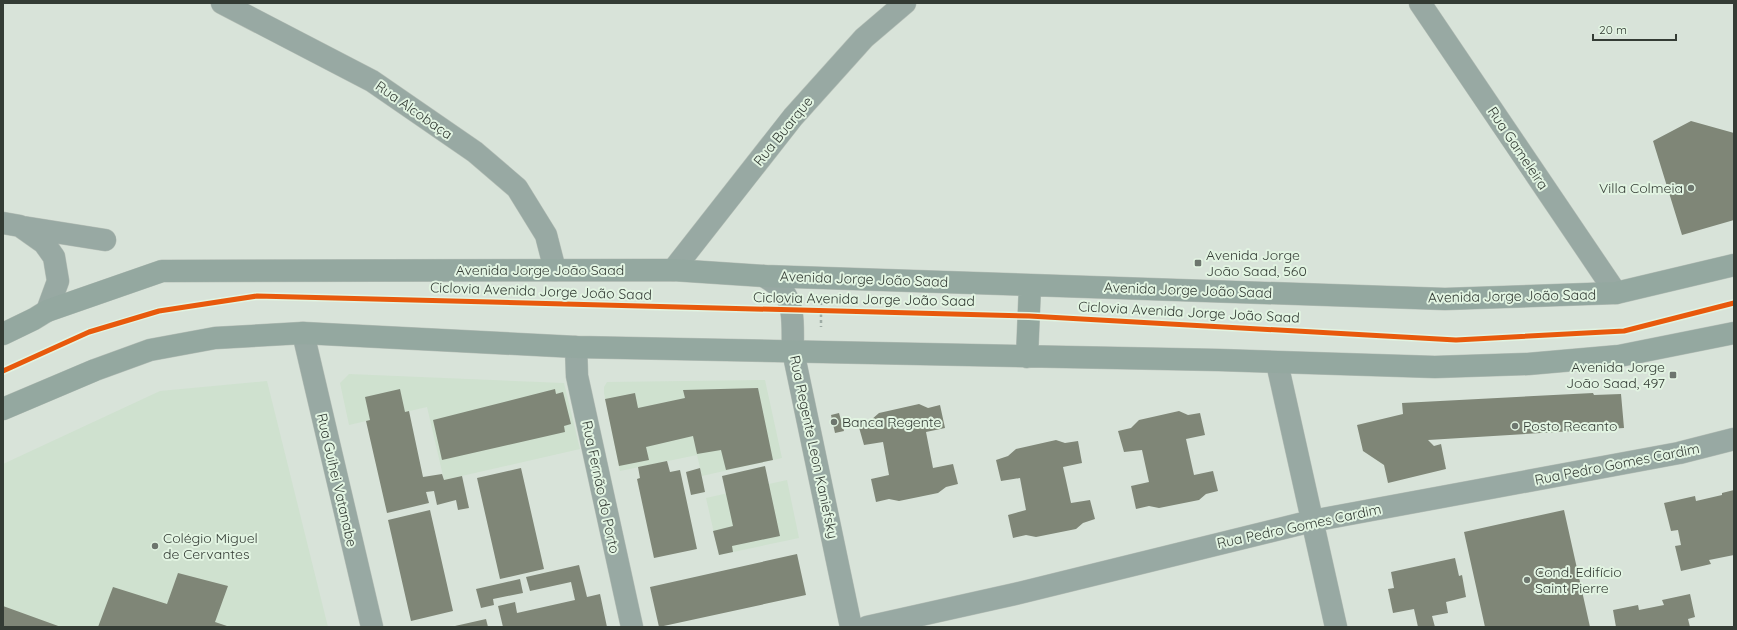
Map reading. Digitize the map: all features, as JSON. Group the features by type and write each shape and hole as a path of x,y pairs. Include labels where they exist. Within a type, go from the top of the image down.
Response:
{"main road":[{"name":"Avenida Jorge João Saad","path":"3,334 47,311 162,271 673,270 764,276 1445,299 1616,293 1734,265"},
{"path":"1027,357 1030,285"},
{"path":"3,409 95,370 150,350 215,338 303,333 576,347 1435,367 1528,364 1619,356 1734,333"}],"street":[{"name":"Rua Alcobaça","path":"222,3 372,80 475,152 517,188 546,235 556,270"},
{"name":"Rua Buarque","path":"673,270 793,117 864,38 905,3"},
{"name":"Rua Gameleira","path":"1420,3 1616,293"},
{"path":"12,224 106,240"},
{"path":"12,224 44,243 54,257 58,281 47,311"},
{"name":"Rua Regente Leon Kaniefsky","path":"764,276 781,288 787,296 791,310 793,352 852,627"},
{"name":"Rua Guihei Vatanabe","path":"303,333 372,627"},
{"name":"Rua Fernão do Porto","path":"576,347 577,376 632,627"},
{"path":"1277,363 1336,627"},
{"name":"Rua Pedro Gomes Cardim","path":"867,627 1015,594 1312,521 1679,453 1734,439"}],"path":[{"path":"821,278 821,352"}],"shaded area":[{"path":"349,374 564,383 580,449 444,480 427,407 349,425 340,383"},
{"path":"765,380 782,458 702,476 697,455 620,471 604,393 604,387 607,382"},
{"name":"Colégio Miguel de Cervantes","path":"267,381 328,627 3,627 3,464 160,391"},
{"path":"787,480 799,538 719,555 706,498"}],"building":[{"path":"1691,121 1734,133 1734,220 1682,235 1653,141"},
{"path":"758,388 773,460 726,470 721,450 697,454 693,436 646,447 649,460 619,466 605,399 635,393 638,408 685,398 683,390"},
{"path":"400,389 405,412 409,411 423,477 442,474 444,480 462,476 469,508 458,510 456,500 437,505 434,491 426,492 429,503 387,513 366,421 370,420 365,397"},
{"path":"555,389 556,394 563,392 571,424 564,426 565,432 442,460 433,420"},
{"path":"1593,393 1594,395 1621,394 1624,428 1428,440 1434,446 1441,444 1446,469 1388,483 1384,465 1363,451 1357,425 1403,414 1402,403"},
{"path":"919,404 928,408 940,405 945,428 926,432 933,468 953,464 958,484 946,487 938,493 899,501 889,499 876,502 871,479 889,475 883,442 864,445 858,424 871,420 879,413"},
{"path":"1179,411 1188,415 1200,413 1205,435 1186,439 1194,475 1213,471 1218,491 1206,494 1199,500 1159,508 1149,506 1136,509 1131,486 1149,482 1142,450 1124,452 1118,431 1131,428 1139,420"},
{"path":"839,413 844,431 835,433 831,415"},
{"path":"1056,440 1065,443 1078,441 1082,463 1063,467 1071,503 1090,500 1095,519 1083,523 1076,529 1036,537 1026,535 1013,538 1008,515 1026,510 1020,478 1001,481 996,460 1008,456 1016,449"},
{"path":"667,461 670,472 680,470 697,549 654,558 637,479 640,478 638,467"},
{"path":"765,466 780,536 732,546 733,552 719,555 713,531 733,526 722,476"},
{"path":"521,468 544,569 500,579 477,478"},
{"path":"700,468 705,492 691,495 686,472"},
{"path":"1734,490 1734,555 1709,560 1711,564 1681,571 1675,546 1681,545 1678,530 1671,531 1664,503 1695,496 1696,501 1722,495 1722,493"},
{"path":"430,510 453,611 411,621 388,520"},
{"name":"Cond. Edifício Saint Pierre","path":"1564,510 1590,627 1485,627 1464,532"},
{"path":"797,554 806,595 659,627 650,587"},
{"path":"1455,558 1459,576 1462,575 1466,597 1446,602 1448,613 1432,616 1435,627 1418,627 1414,609 1393,613 1388,589 1394,588 1391,572"},
{"path":"579,565 587,597 600,594 607,627 503,627 498,606 515,602 517,613 575,600 571,582 530,591 526,577"},
{"path":"178,573 228,586 215,622 230,627 98,627 113,587 167,604"},
{"path":"520,579 523,593 493,599 494,605 481,608 476,589"},
{"path":"1690,594 1695,617 1688,619 1690,627 1616,627 1613,610 1638,605 1639,610 1664,605 1662,600"},
{"path":"3,606 61,627 3,627"},
{"path":"486,619 488,627 455,627 455,626"}],"cycle path":[{"name":"Ciclovia Avenida Jorge João Saad","path":"3,371 89,332 159,311 257,296 1029,316 1456,340 1624,331 1734,303"}],"place":[{"name":"Villa Colmeia","path":"1691,188"},
{"name":"Avenida Jorge João Saad, 560","path":"1198,263"},
{"name":"Avenida Jorge João Saad, 497","path":"1673,375"},
{"name":"Banca Regente","path":"834,422"},
{"name":"Posto Recanto","path":"1515,426"},
{"name":"Colégio Miguel de Cervantes","path":"155,546"},
{"name":"Cond. Edifício Saint Pierre","path":"1527,580"}]}
